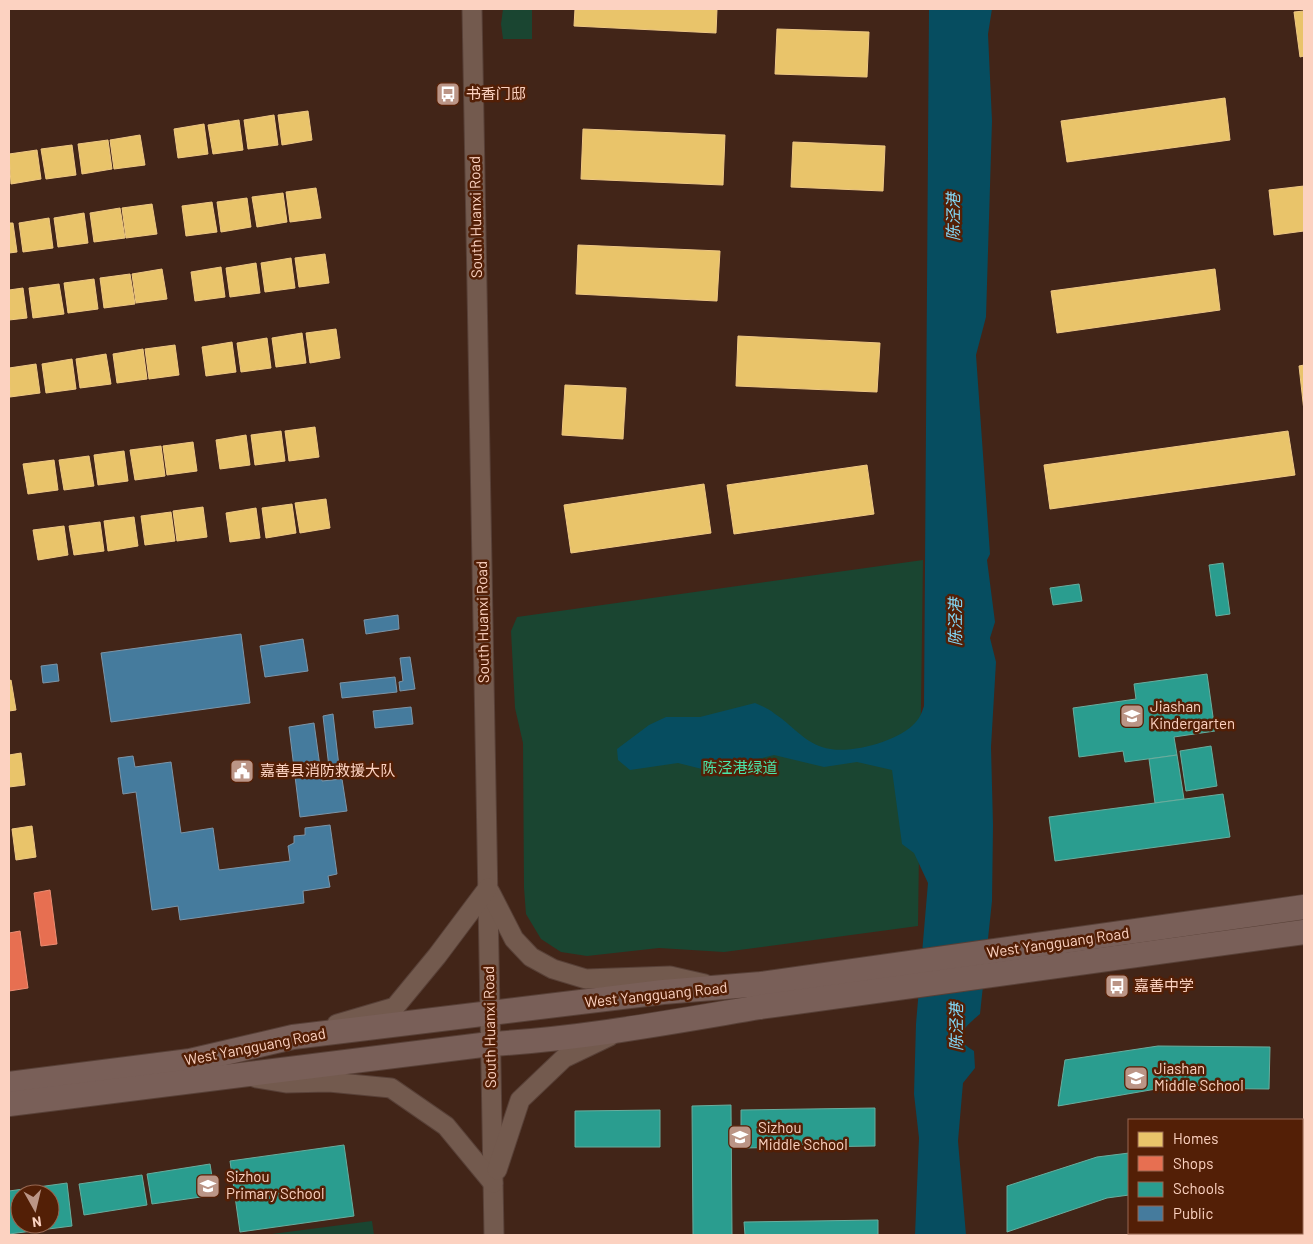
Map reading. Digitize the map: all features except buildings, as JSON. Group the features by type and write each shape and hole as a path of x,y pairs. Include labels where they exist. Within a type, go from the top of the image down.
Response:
{"main road":[{"name":"West Yangguang Road","path":"996,963 1304,907"},
{"name":"West Yangguang Road","path":"9,1104 235,1074 490,1044 524,1042 625,1028 905,975 996,963 1304,932"},
{"name":"West Yangguang Road","path":"9,1084 190,1061 293,1036 718,987 905,975"}],"street":[{"name":"South Huanxi Road","path":"472,9 494,1235"},
{"path":"293,1036 395,1007 437,956 488,888 514,939 531,956 553,969 586,979 670,976 718,987"},
{"path":"493,1183 520,1100 564,1058 625,1028"},
{"path":"235,1074 286,1083 329,1082 391,1088 446,1126 493,1183"}],"green space":[{"path":"503,9 532,9 532,39 503,39 501,24"},
{"name":"陈泾港绿道","path":"923,560 918,926 724,952 659,948 587,956 561,952 541,939 526,914 524,888 523,743 515,708 511,631 517,617"},
{"path":"372,1221 374,1235 264,1235"}],"water":[{"name":"陈泾港","path":"929,9 992,9 988,34 992,121 986,317 976,355 990,554 987,560 995,622 990,638 996,662 991,747 992,901 980,1014 966,1028 962,1037 967,1046 974,1051 975,1068 963,1083 958,1141 966,1235 915,1235 919,1138 914,1094 916,1024 928,883 914,853 902,844 892,770 857,762 824,767 774,755 710,771 678,763 630,770 618,760 617,749 649,725 666,717 700,717 755,703 773,712 809,741 822,747 844,750 871,746 897,736 917,721 922,713 924,706"}],"place":[{"name":"书香门邸","path":"448,94"},
{"name":"Jiashan Kindergarten","path":"1132,716"},
{"name":"嘉善县消防救援大队","path":"242,771"},
{"name":"嘉善中学","path":"1117,986"},
{"name":"Jiashan Middle School","path":"1136,1078"},
{"name":"Sizhou Middle School","path":"740,1137"},
{"name":"Sizhou Primary School","path":"208,1186"}]}
